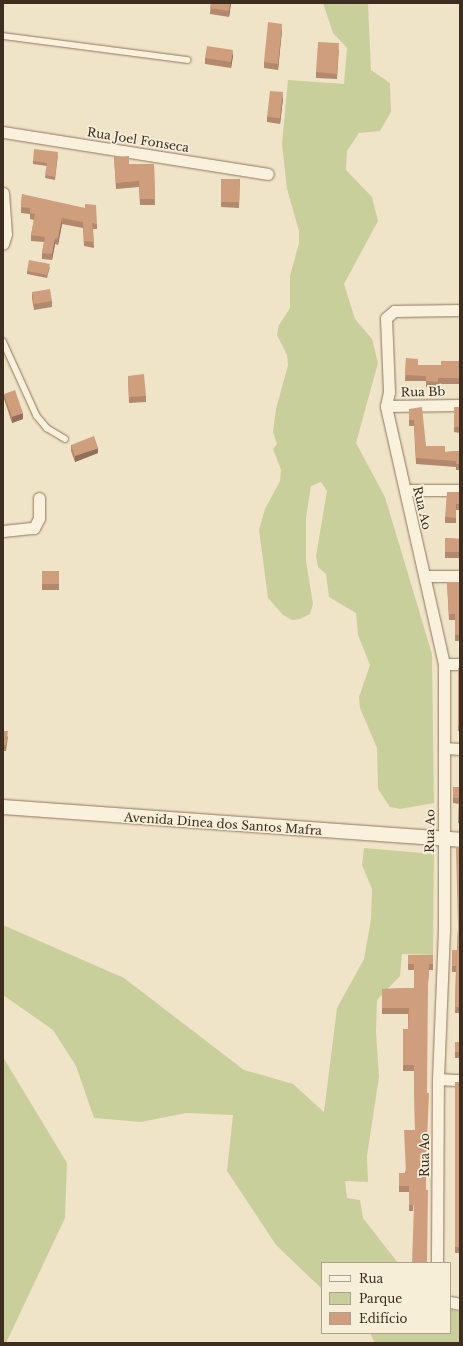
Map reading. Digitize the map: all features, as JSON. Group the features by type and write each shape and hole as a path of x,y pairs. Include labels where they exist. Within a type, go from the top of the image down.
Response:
{"street":[{"name":"Rua Joel Fonseca","path":"3,132 268,174"},
{"path":"3,193 6,234 3,244"},
{"path":"386,406 389,392 386,318 394,311 460,310"},
{"name":"Rua Bb","path":"386,406 460,405"},
{"name":"Rua Ao","path":"386,406 444,664 444,931 438,1080 437,1262"},
{"path":"405,490 460,490"},
{"path":"3,531 34,528 40,518 39,498"},
{"path":"425,576 460,576"},
{"path":"444,664 460,664"},
{"path":"445,748 460,748"},
{"name":"Avenida Dinea dos Santos Mafra","path":"3,807 443,841 460,840"},
{"path":"438,1080 460,1080"}],"lane":[{"path":"3,36 187,60"},
{"path":"3,342 37,416 47,428 64,439"}],"green space":[{"path":"323,3 368,3 371,70 390,83 391,112 380,131 359,133 347,151 346,170 372,197 378,221 344,284 355,319 372,339 378,363 356,443 385,497 432,654 434,803 400,809 390,807 378,789 377,748 360,708 359,697 370,665 358,635 356,613 329,597 326,574 318,567 316,556 327,491 321,482 311,486 306,518 306,561 313,604 310,614 300,619 292,620 283,615 268,598 259,530 265,509 280,481 281,470 273,449 277,444 273,432 276,409 288,365 287,355 277,335 279,325 290,308 290,276 299,243 299,231 287,189 282,144 288,80 344,84 347,48 333,33"},
{"path":"364,848 434,854 433,955 402,954 400,976 377,1000 376,1032 379,1077 367,1156 368,1182 345,1181 347,1198 360,1200 363,1218 397,1262 321,1262 321,1288 276,1245 227,1171 233,1115 186,1113 141,1122 94,1118 76,1066 53,1030 3,995 3,925 124,978 244,1070 293,1084 324,1112 337,1008 364,959 371,919 372,889 362,865"},
{"path":"3,1057 67,1163 65,1218 6,1343 3,1343"},
{"path":"451,1309 460,1312 460,1343 375,1343 370,1334 451,1334"}],"building":[{"path":"211,3 230,3 229,11 210,8"},
{"path":"268,22 282,24 278,64 264,62"},
{"path":"318,42 339,43 337,74 316,72"},
{"path":"207,46 233,50 231,62 205,58"},
{"path":"270,91 283,92 280,118 267,117"},
{"path":"34,149 58,152 55,177 45,175 47,163 33,161"},
{"path":"129,156 129,164 154,164 155,199 140,199 139,181 116,183 114,157"},
{"path":"221,179 240,179 239,202 221,202"},
{"path":"22,194 85,208 85,204 96,205 97,224 92,223 94,242 84,241 83,222 62,218 58,239 55,238 52,254 42,253 45,237 31,235 35,214 30,213 30,208 21,207"},
{"path":"29,260 50,264 47,275 27,271"},
{"path":"50,289 52,301 34,304 32,292"},
{"path":"406,358 418,359 418,365 441,365 441,361 460,361 460,378 438,378 438,382 426,381 426,376 405,375"},
{"path":"144,374 146,396 129,397 128,376"},
{"path":"15,390 23,413 12,417 4,394"},
{"path":"422,407 426,446 445,446 445,452 460,451 460,464 456,464 456,461 416,458 414,420 409,420 409,409"},
{"path":"454,407 460,407 460,427 454,427"},
{"path":"94,436 98,448 75,456 71,445"},
{"path":"447,492 460,492 460,504 456,504 456,518 445,517"},
{"path":"445,538 460,539 460,552 445,552"},
{"path":"42,571 59,571 59,584 42,584"},
{"path":"447,582 460,582 460,635 455,635 455,614 449,614"},
{"path":"458,668 460,668 460,725 458,725"},
{"path":"3,731 8,731 6,745 3,745"},
{"path":"453,787 460,787 460,817 458,817 459,798 453,798"},
{"path":"456,848 460,848 460,1007 455,1007 456,966 452,966 452,950 457,950 458,928"},
{"path":"408,955 433,955 433,964 429,964 428,983 427,1093 429,1093 426,1165 426,1190 428,1190 427,1262 412,1262 414,1205 409,1205 409,1186 399,1186 399,1173 406,1173 404,1130 415,1130 414,1065 403,1065 403,1029 408,1029 409,1008 382,1008 382,989 414,988 414,964 408,964"},
{"path":"460,1007 460,1052 455,1052 455,1042 459,1042"},
{"path":"455,1082 460,1082 460,1247 455,1247"}]}
